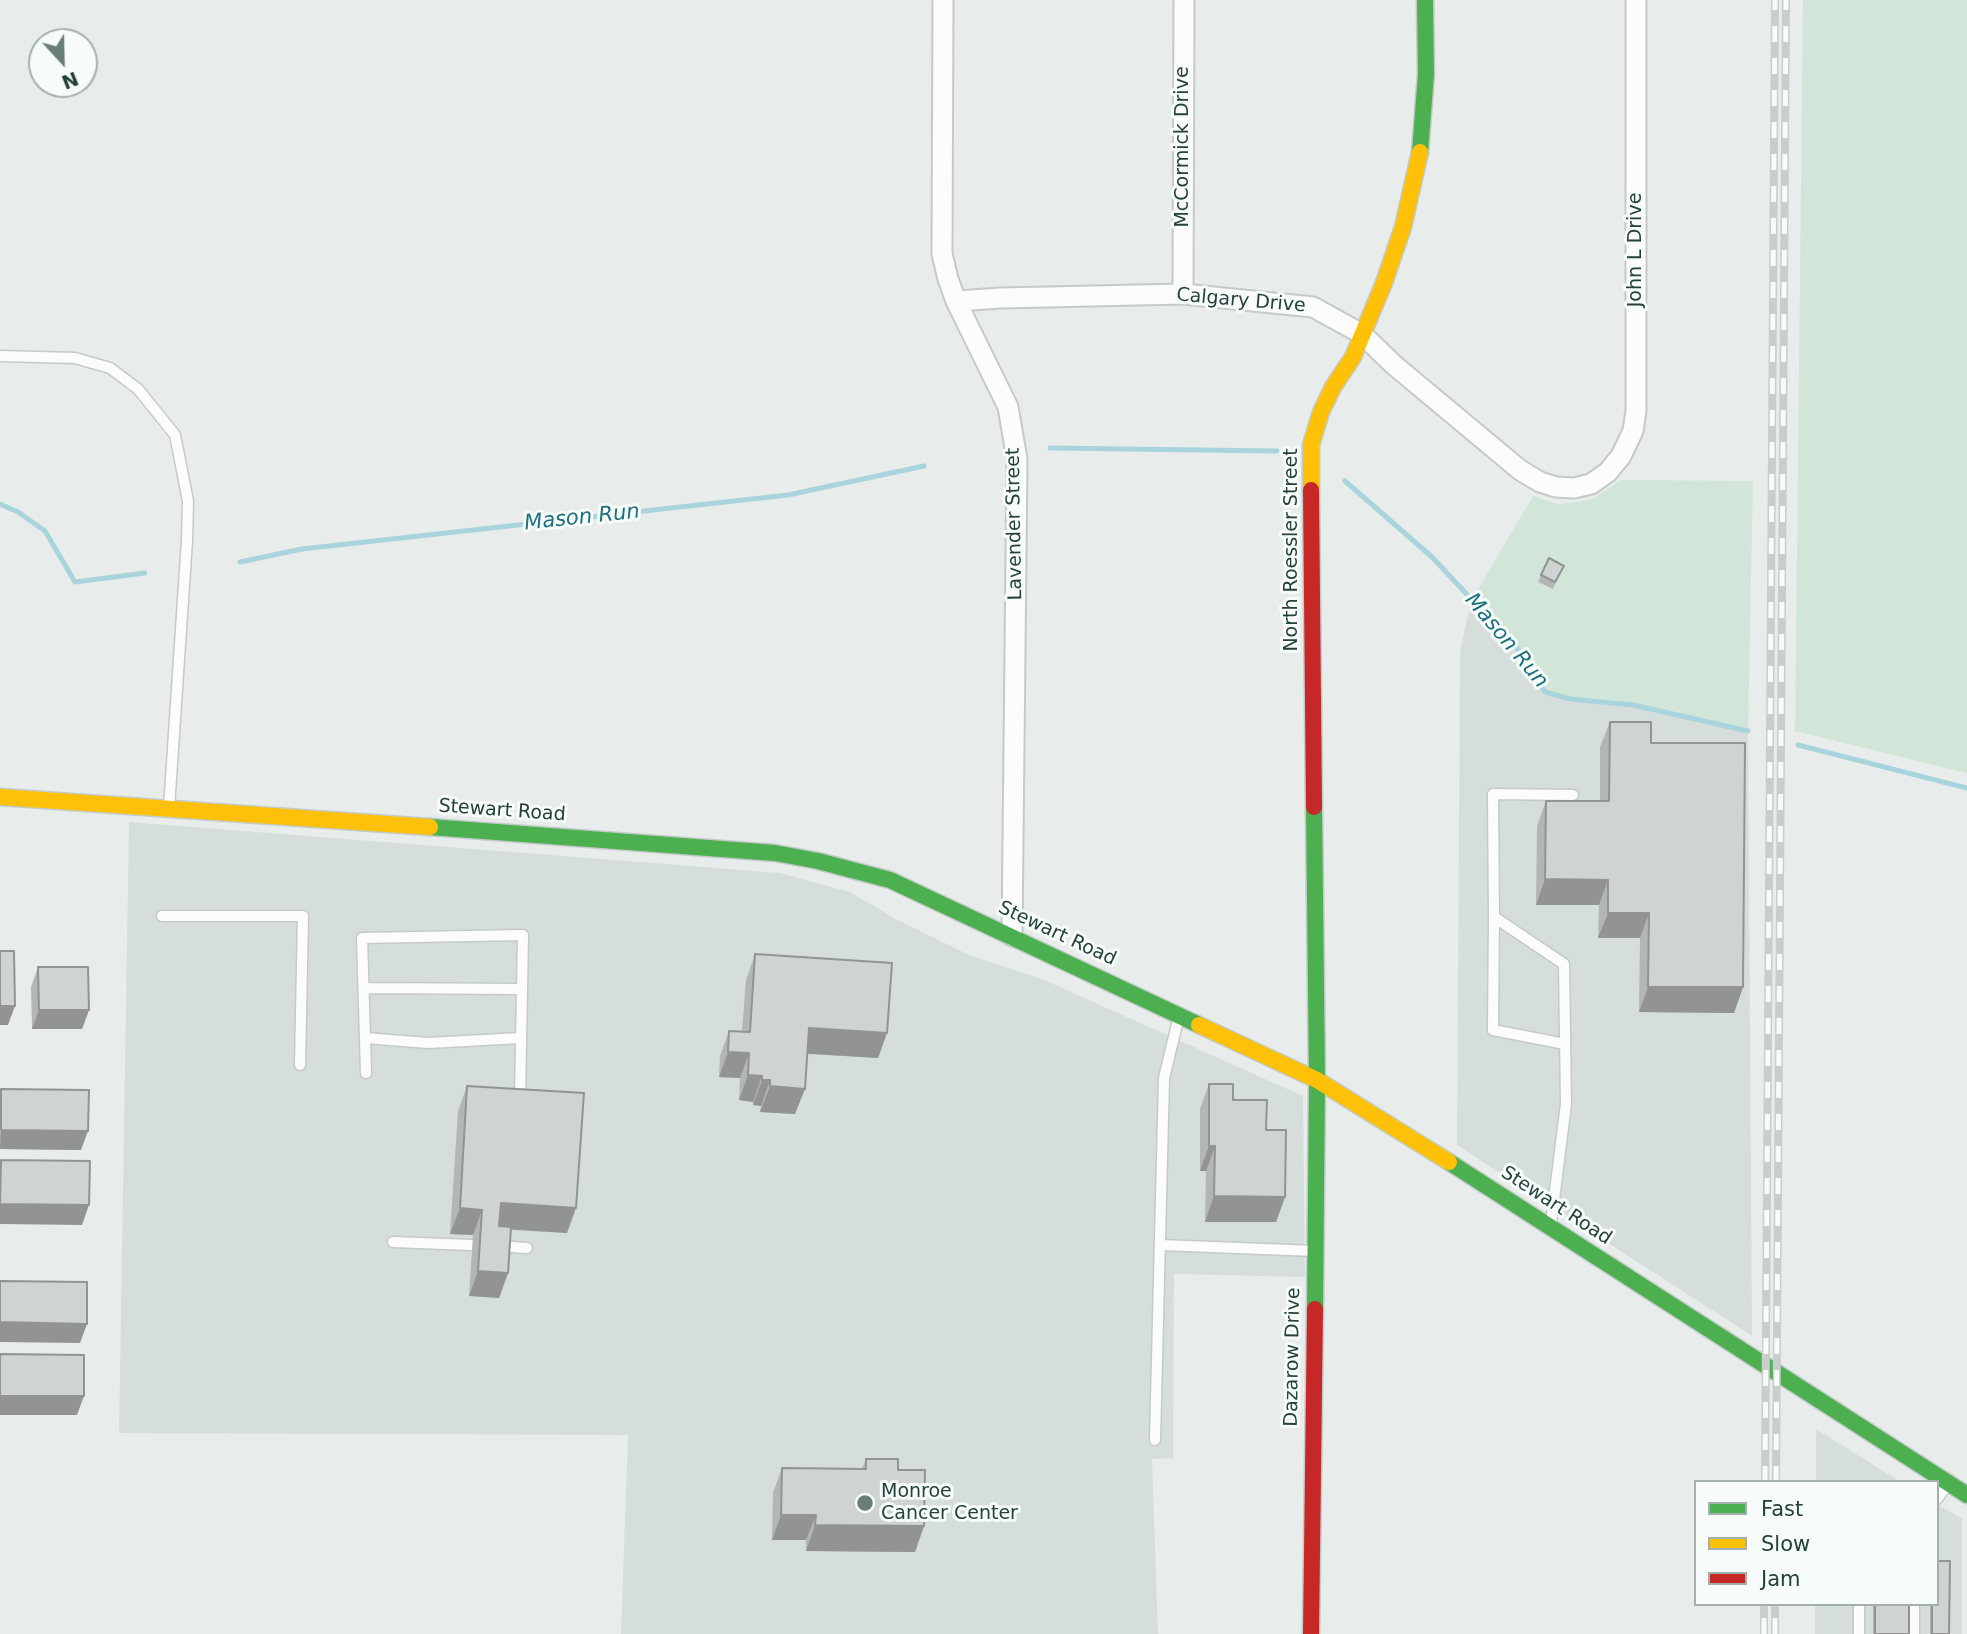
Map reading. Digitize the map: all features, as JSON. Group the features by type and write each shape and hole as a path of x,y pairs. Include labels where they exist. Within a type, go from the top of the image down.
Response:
{"street":[{"name":"Lavender Street","path":"943,0 942,254 956,301 1008,407 1017,458 1013,936"},
{"name":"McCormick Drive","path":"1183,294 1184,0"},
{"name":"North Roessler Street","path":"1317,1080 1311,445 1321,412 1333,387 1353,357 1384,283 1403,227 1421,148 1426,74 1425,0"},
{"name":"John L Drive","path":"1591,484 1608,472 1621,456 1633,431 1636,410 1636,0"},
{"name":"Calgary Drive","path":"956,301 1183,294 1313,307 1362,334 1394,365 1520,470 1540,482 1556,487 1574,488 1591,484"},
{"name":"Stewart Road","path":"0,797 775,853 890,880 1317,1080 1967,1495"},
{"name":"Dazarow Drive","path":"1311,1634 1317,1080"}],"lane":[{"path":"0,356 75,358 110,368 138,389 175,435 188,501 169,808"},
{"path":"1565,1044 1493,1030 1493,794 1573,795"},
{"path":"162,916 303,916 300,1065"},
{"path":"1494,917 1564,964 1566,1104 1550,1227"},
{"path":"366,1073 362,938 523,935 520,1098"},
{"path":"364,988 522,989"},
{"path":"1155,1440 1164,1079 1179,1015"},
{"path":"365,1038 428,1043 521,1038"},
{"path":"393,1242 472,1245"},
{"path":"1160,1245 1315,1251"},
{"path":"490,1246 527,1248"},
{"path":"1939,1496 1948,1483"},
{"path":"1858,1606 1859,1634"},
{"path":"1914,1606 1914,1634"}],"shaded area":[{"path":"1471,601 1517,648 1532,672 1570,699 1633,705 1748,731 1752,1336 1457,1145 1460,652"},
{"path":"129,822 780,873 850,892 896,919 969,955 1042,979 1303,1096 1305,1277 1174,1274 1173,1458 1152,1459 1158,1634 621,1634 628,1435 119,1433"},
{"path":"1816,1429 1898,1480 1816,1480"},
{"path":"1939,1505 1962,1519 1962,1634 1815,1634 1815,1606 1939,1606"}],"green space":[{"path":"1803,0 1967,0 1967,773 1795,731"},
{"path":"1621,480 1753,481 1748,731 1633,705 1570,699 1545,692 1517,648 1471,601 1533,496 1558,504 1593,499"}],"building":[{"path":"1549,558 1564,566 1555,582 1541,575"},
{"path":"1610,722 1651,722 1651,743 1745,743 1743,987 1648,987 1649,913 1608,913 1608,880 1545,879 1546,801 1609,801"},
{"path":"0,951 14,951 15,1006 0,1006"},
{"path":"755,954 892,963 887,1033 809,1028 805,1089 770,1086 770,1080 762,1080 762,1076 748,1075 749,1053 728,1052 729,1031 750,1032"},
{"path":"38,967 88,967 89,1010 39,1010"},
{"path":"1209,1084 1233,1084 1233,1100 1267,1100 1266,1130 1286,1130 1285,1197 1214,1196 1215,1146 1209,1146"},
{"path":"467,1086 584,1093 576,1208 501,1203 499,1226 511,1227 508,1273 478,1271 482,1210 460,1208"},
{"path":"1,1089 89,1090 88,1131 1,1130"},
{"path":"1,1160 90,1161 89,1205 0,1204"},
{"path":"0,1281 87,1282 87,1324 0,1322"},
{"path":"0,1354 84,1355 84,1396 0,1396"},
{"path":"866,1459 898,1459 898,1470 925,1470 924,1526 815,1525 816,1515 781,1515 782,1468 866,1469"},
{"path":"1939,1561 1950,1561 1949,1634 1932,1634 1932,1606 1939,1606"},
{"path":"1875,1606 1909,1606 1909,1634 1875,1634"}],"waterway":[{"name":"Mason Run","path":"1050,448 1277,451"},
{"name":"Mason Run","path":"240,562 302,549 788,495 924,466"},
{"name":"Mason Run","path":"1345,481 1432,557 1517,648 1545,692 1570,699 1633,705 1748,731"},
{"name":"Mason Run","path":"0,504 18,512 45,531 75,582 145,573"},
{"name":"Mason Run","path":"1798,745 1967,788"}],"railway":[{"path":"1765,1480 1775,0"},
{"path":"1776,1480 1786,0"},
{"path":"1764,1606 1764,1634"},
{"path":"1775,1606 1775,1634"}],"traffic: fast":[{"path":"1420,152 1426,74 1425,0"},
{"path":"1314,807 1317,1080 1315,1309"},
{"path":"430,827 775,853 818,861 890,880 1199,1025"},
{"path":"1449,1162 1967,1495"}],"traffic: slow":[{"path":"1311,490 1311,445 1321,412 1333,387 1353,357 1384,283 1403,227 1420,152"},
{"path":"0,797 430,827"},
{"path":"1199,1025 1317,1080 1449,1162"}],"traffic: jam":[{"path":"1311,490 1314,807"},
{"path":"1311,1634 1315,1309"}],"place":[{"name":"Monroe Cancer Center","path":"865,1503"}]}
